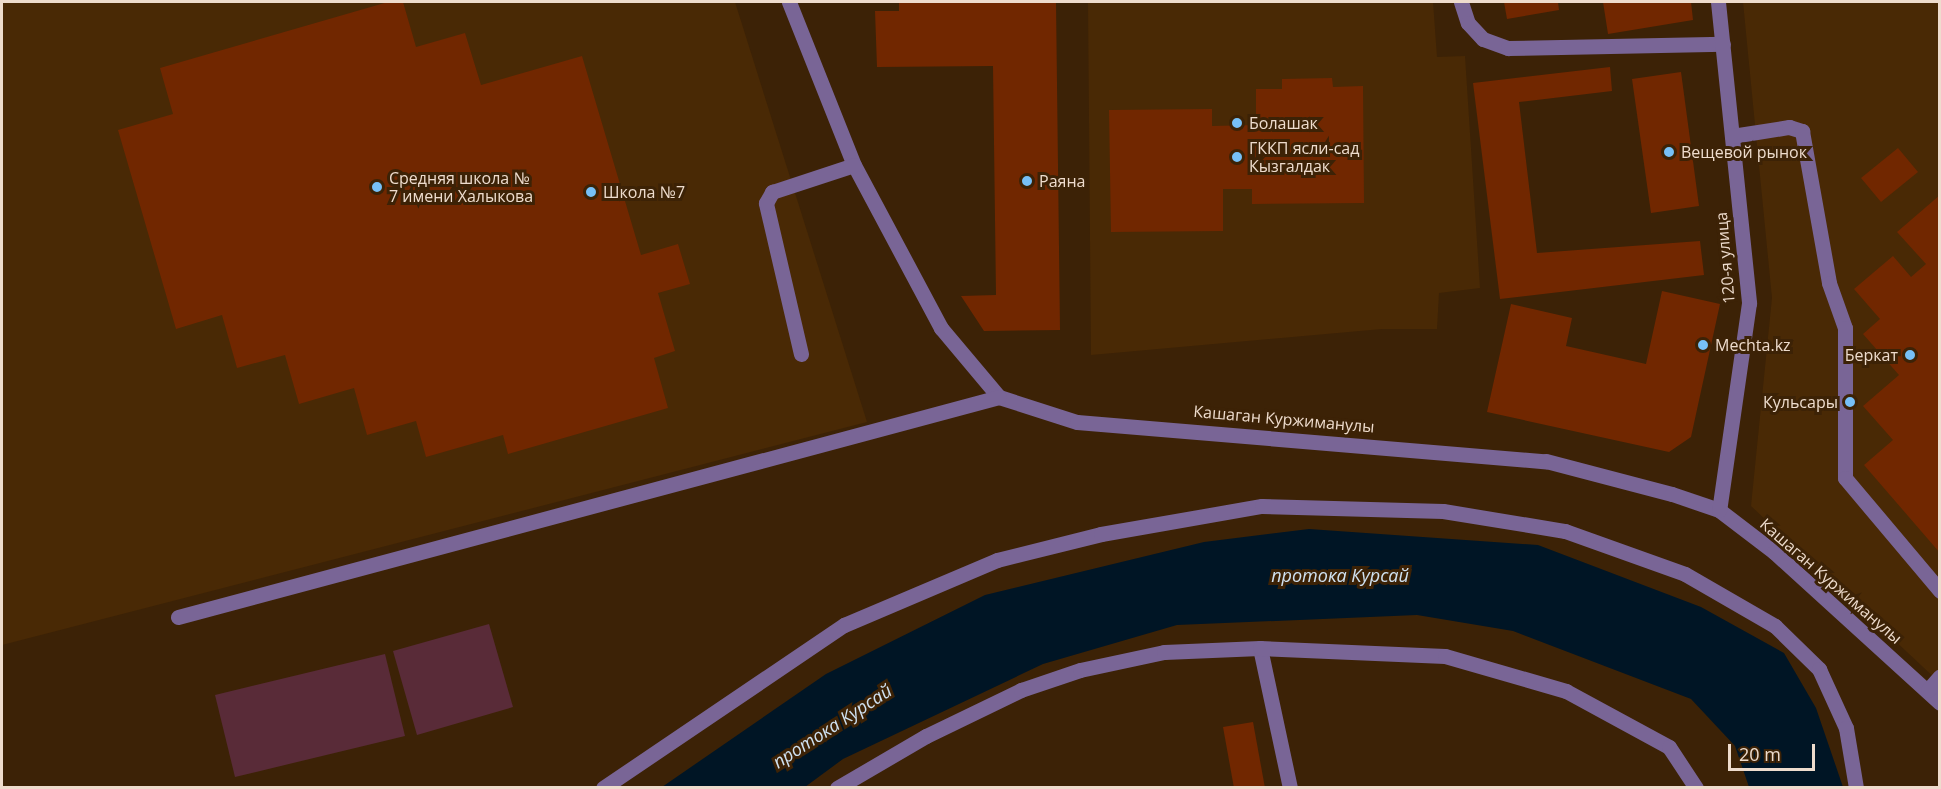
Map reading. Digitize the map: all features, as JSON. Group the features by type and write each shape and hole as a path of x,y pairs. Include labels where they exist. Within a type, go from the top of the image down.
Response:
{"street":[{"path":"178,617 999,397 941,328 854,165 789,2"},
{"path":"1461,2 1467,23 1484,39 1508,48 1723,44"},
{"name":"120-я улица","path":"1718,2 1749,303 1719,510"},
{"path":"1732,136 1789,127 1802,131 1829,283 1845,328 1845,478 1940,591"},
{"path":"801,354 766,203 772,192 854,165"},
{"name":"Кашаган Куржиманулы","path":"999,397 1077,422 1546,461 1719,510 1774,552 1940,703"},
{"path":"603,788 844,625 975,569 1101,534 1262,506 1443,511 1565,531 1684,574 1774,626 1819,669 1846,728 1857,788"},
{"path":"837,788 936,731 1021,690 1080,670 1164,652 1260,648 1445,656 1566,691 1669,747 1696,788"},
{"path":"1260,648 1290,788"},
{"path":"1928,690 1940,676"}],"shaded area":[{"path":"2,2 735,2 867,422 2,645"},
{"path":"1088,2 1433,2 1437,57 1465,56 1480,288 1439,293 1437,329 1382,329 1091,355"},
{"name":"Кульсары","path":"1743,2 1939,2 1939,682 1751,506 1772,298"},
{"path":"489,624 513,707 417,735 393,651"},
{"path":"385,654 405,736 235,777 215,695"}],"water":[{"name":"протока Курсай","path":"1309,529 1538,545 1701,607 1784,653 1816,708 1843,787 1749,787 1735,746 1691,699 1513,631 1417,615 1177,625 1043,664 843,759 805,787 662,787 826,674 985,595 1204,542"}],"building":[{"name":"Средняя школа № 7 имени Халыкова","path":"388,2 403,2 416,47 465,33 481,85 582,56 641,255 678,244 690,284 658,293 675,351 654,358 668,408 508,454 503,435 426,457 416,421 367,435 354,388 299,404 285,355 237,368 222,315 176,329 118,130 173,114 160,68"},
{"name":"Раяна","path":"899,2 1056,2 1060,330 984,331 961,296 996,295 993,66 877,67 875,11 899,11"},
{"path":"1504,2 1558,2 1559,10 1507,19"},
{"path":"1603,2 1691,2 1693,20 1608,34"},
{"path":"1610,67 1612,91 1519,102 1537,253 1700,241 1704,275 1500,299 1473,83"},
{"path":"1681,72 1699,206 1651,213 1632,79"},
{"name":"ГККП ясли-сад Кызгалдак","path":"1332,78 1333,87 1363,86 1364,203 1252,204 1252,189 1223,189 1223,231 1111,232 1109,110 1212,109 1212,126 1256,125 1256,89 1282,89 1282,79"},
{"path":"1898,148 1918,172 1881,202 1861,178"},
{"name":"Беркат","path":"1940,195 1940,553 1864,465 1893,440 1863,406 1899,375 1863,334 1880,319 1854,289 1893,256 1911,277 1926,264 1897,232"},
{"path":"1662,291 1720,304 1691,437 1669,452 1487,412 1511,304 1572,318 1566,346 1646,364"},
{"path":"1253,722 1265,788 1234,788 1223,727"}],"place":[{"name":"Болашак","path":"1237,123"},
{"name":"Вещевой рынок","path":"1669,152"},
{"name":"ГККП ясли-сад Кызгалдак","path":"1237,157"},
{"name":"Раяна","path":"1027,181"},
{"name":"Средняя школа № 7 имени Халыкова","path":"377,187"},
{"name":"Школа №7","path":"591,192"},
{"name":"Mechta.kz","path":"1703,345"},
{"name":"Беркат","path":"1910,355"},
{"name":"Кульсары","path":"1850,402"}]}
